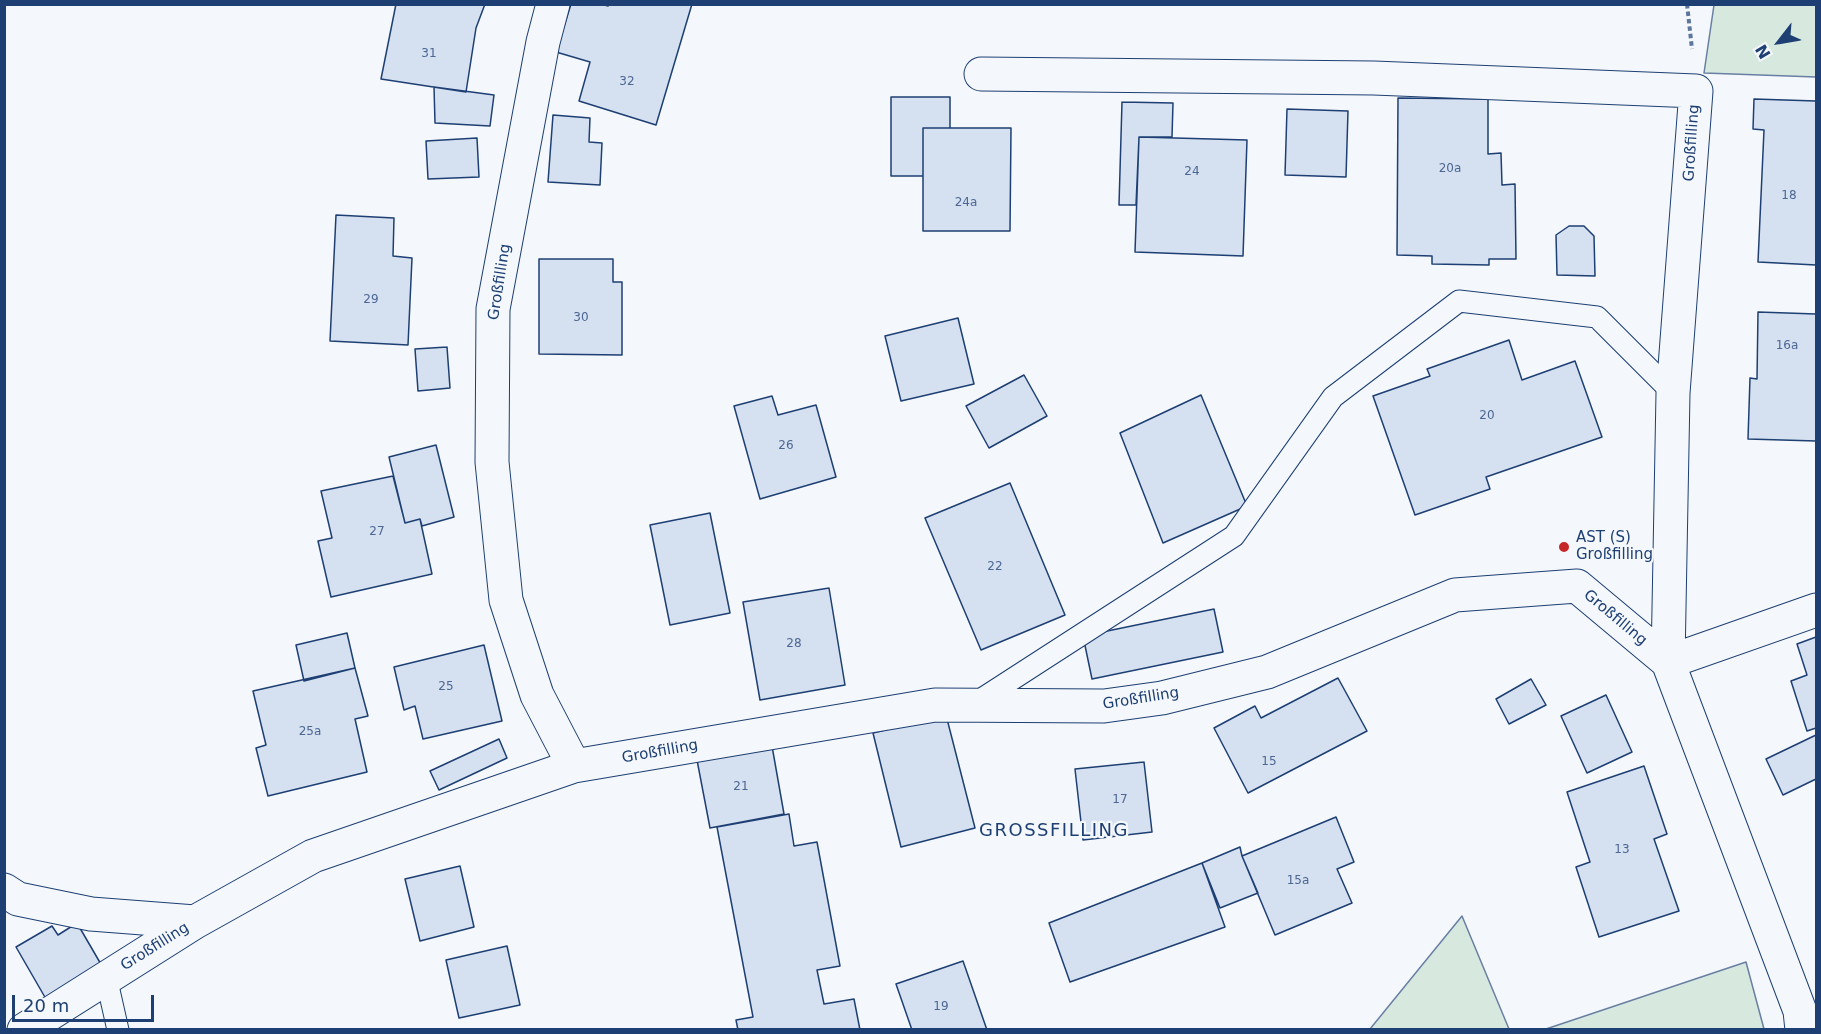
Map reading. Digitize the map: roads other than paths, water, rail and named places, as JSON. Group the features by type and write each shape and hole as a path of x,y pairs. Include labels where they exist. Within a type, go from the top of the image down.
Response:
{"street":[{"name":"Großfilling","path":"553,4 543,42 493,309 492,462 506,600 537,695 574,766"},
{"name":"Großfilling","path":"981,74 1374,78 1696,91 1673,393 1668,662 1800,1011 1802,1029"},
{"name":"Großfilling","path":"24,1029 195,922 313,856 574,766 935,705 1104,706 1162,698 1268,672 1455,595 1577,586 1668,662"},
{"path":"1668,662 1816,610"},
{"name":"Großfilling","path":"4,890 18,899 91,914 195,922"}],"lane":[{"path":"973,705 1234,537 1333,397 1460,302 1598,317 1673,393"},
{"path":"106,977 118,1029"}],"place":[{"name":"AST (S) Großfilling","path":"1564,547"}],"district":[{"name":"GROSSFILLING","path":"1054,831"}]}
